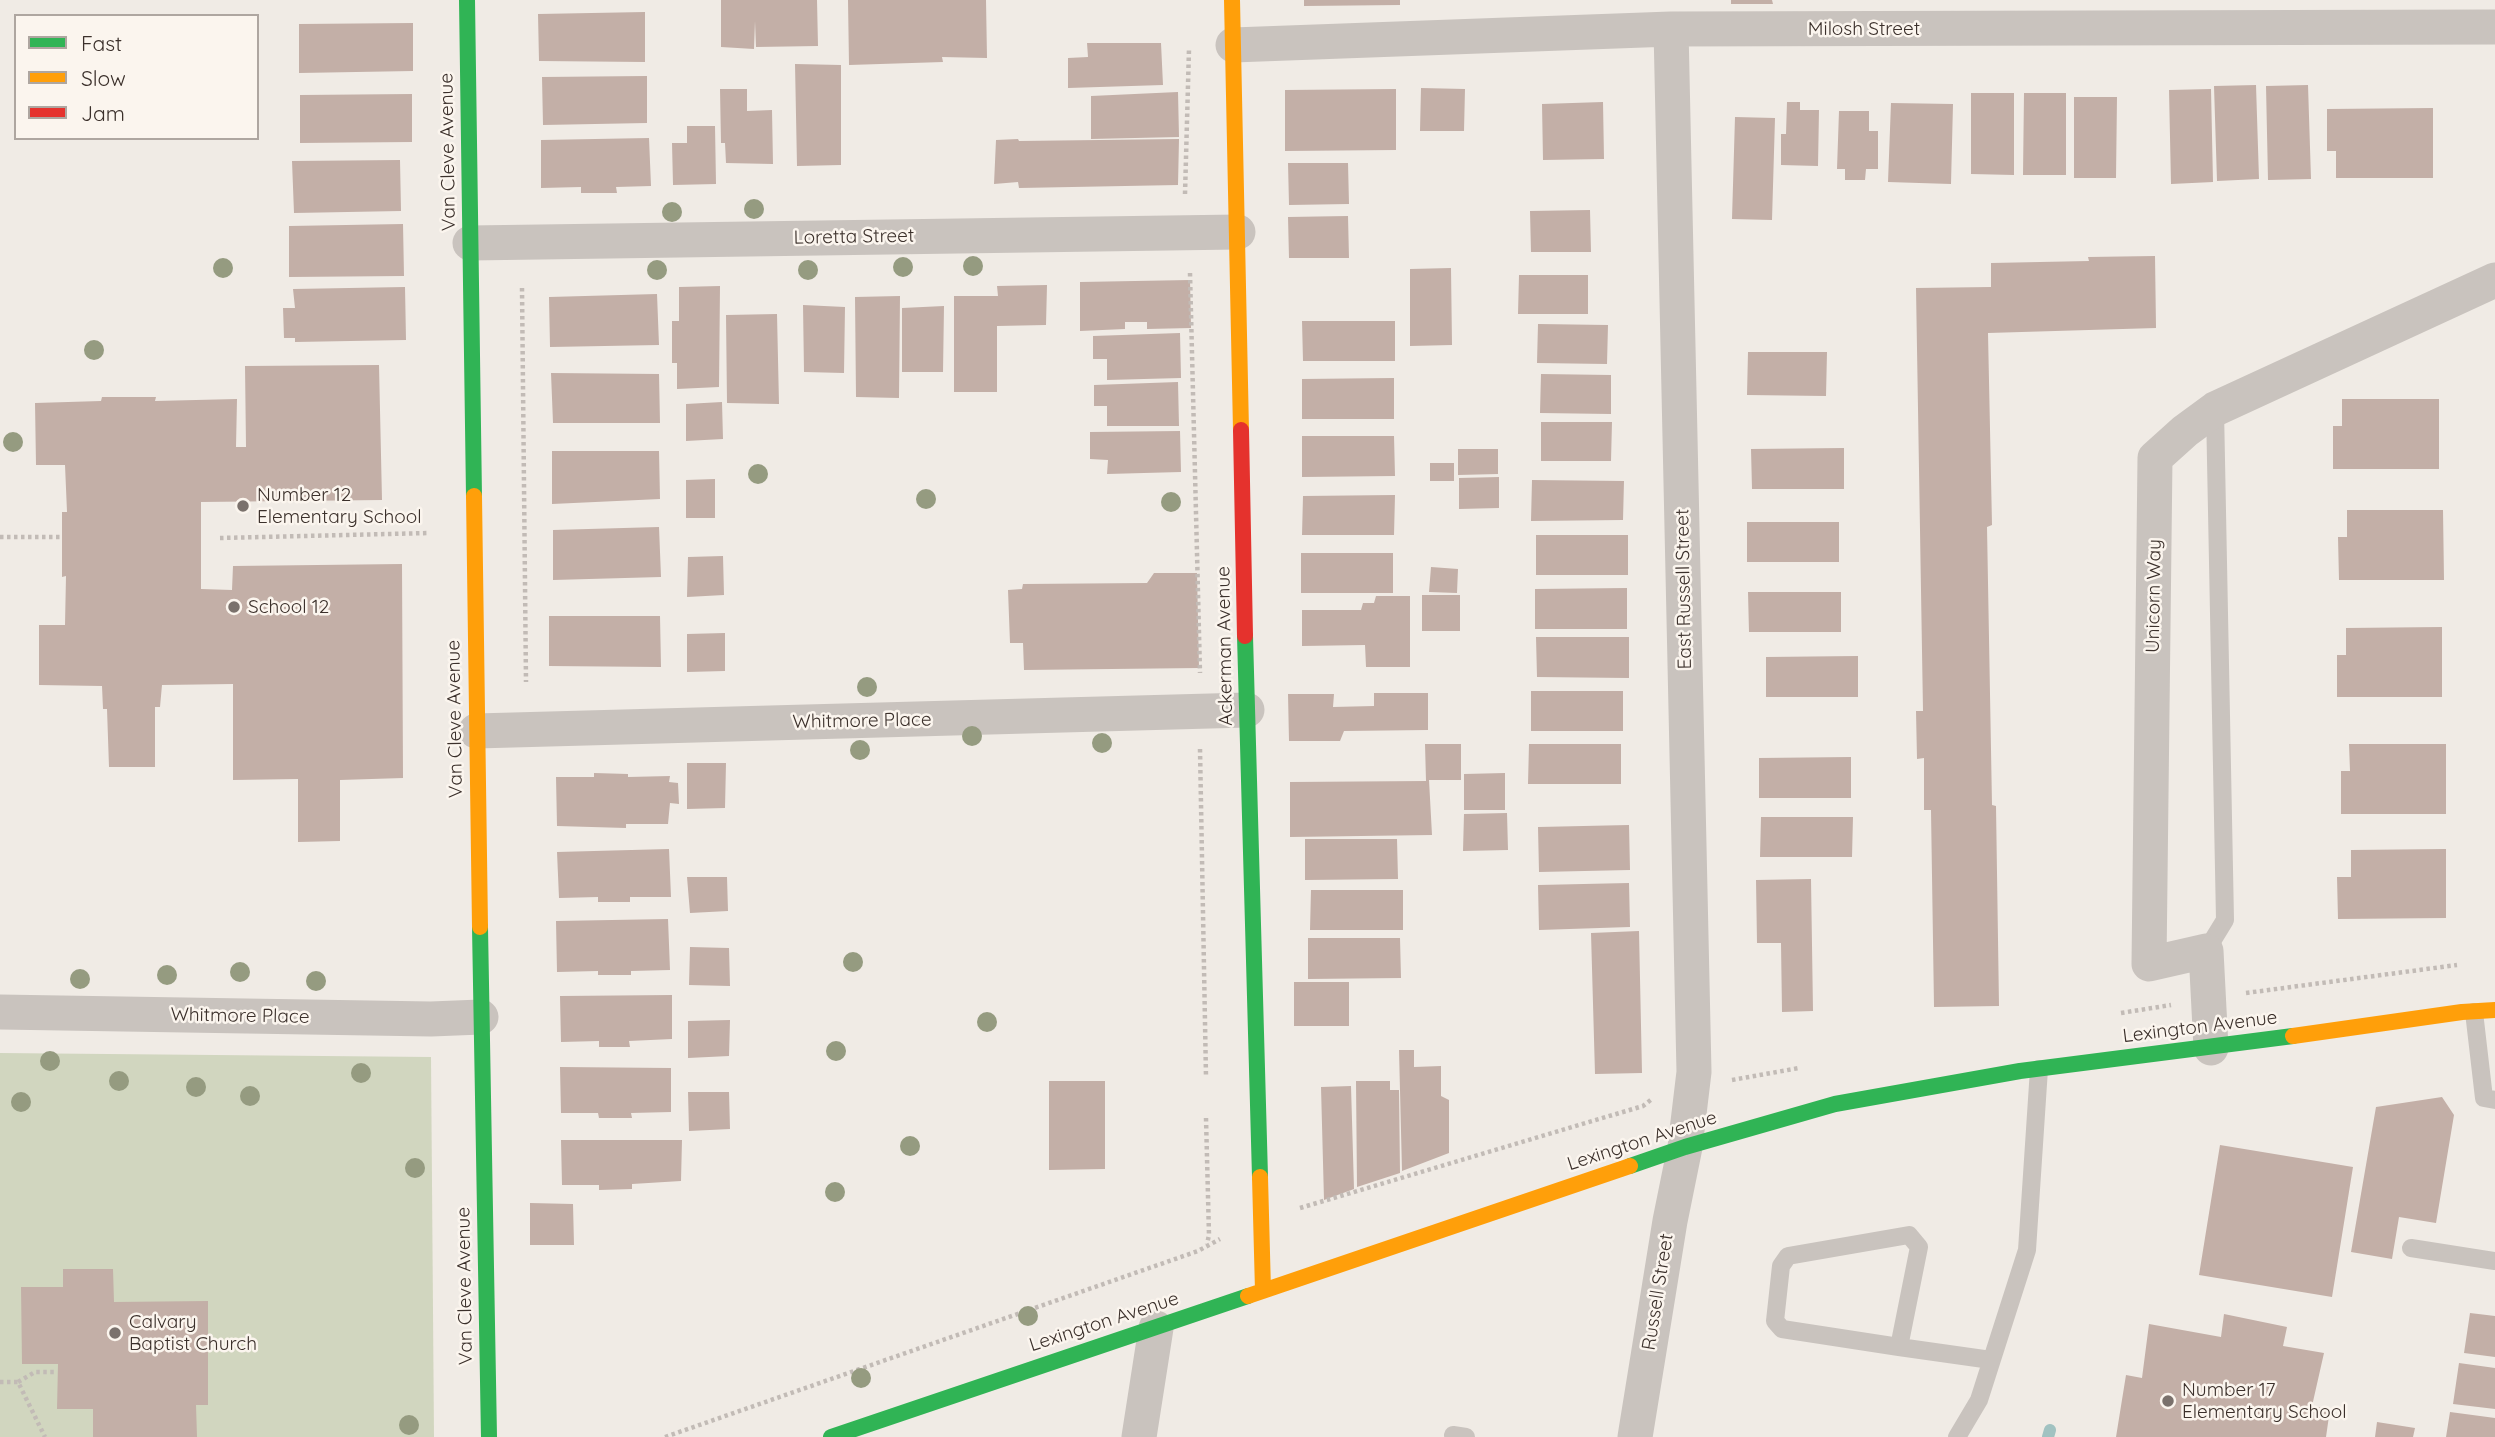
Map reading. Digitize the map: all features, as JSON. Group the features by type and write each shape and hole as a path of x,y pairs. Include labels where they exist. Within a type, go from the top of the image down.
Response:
{"street":[{"name":"Van Cleve Avenue","path":"467,0 488,1437"},
{"name":"Ackerman Avenue","path":"1233,0 1247,710 1263,1291"},
{"name":"Milosh Street","path":"1233,45 1671,29 2495,27"},
{"name":"East Russell Street","path":"1671,29 1694,1072 1685,1147"},
{"name":"Loretta Street","path":"470,243 1238,232"},
{"name":"Unicorn Way","path":"2206,951 2149,964 2155,458 2215,409 2495,281"},
{"name":"Whitmore Place","path":"476,730 1247,710"},
{"path":"2206,951 2211,1048"},
{"name":"Lexington Avenue","path":"831,1437 1685,1147 1835,1104 2039,1069 2495,1010"},
{"name":"Whitmore Place","path":"0,1012 431,1019 481,1017"},
{"name":"Russell Street","path":"1635,1437 1670,1221 1685,1147"},
{"path":"1139,1437 1156,1328"}],"lane":[{"path":"2206,951 2225,920 2215,409"},
{"path":"2474,1012 2484,1098 2495,1100"},
{"path":"1957,1437 1979,1400 2027,1250 2039,1069"},
{"path":"1899,1347 1919,1247 1909,1235 1788,1256 1781,1266 1775,1321 1782,1329 1899,1347 1991,1360"},
{"path":"2411,1248 2495,1261"}],"path":[{"path":"1189,40 1184,188 1188,232 1200,713 1206,1077"},
{"path":"522,288 526,682"},
{"path":"220,538 429,533"},
{"path":"0,537 62,537"},
{"path":"1206,1118 1209,1235 1206,1245"},
{"path":"0,1382 18,1382 35,1372 57,1372"},
{"path":"18,1382 45,1437"}],"green space":[{"path":"0,1053 431,1057 434,1437 0,1437"}],"building":[{"path":"721,0 817,0 818,46 756,47 755,21 754,49 721,47"},
{"path":"848,0 986,0 987,58 942,57 943,62 849,65"},
{"path":"1304,0 1400,0 1400,5 1304,6"},
{"path":"1731,0 1772,0 1773,4 1731,4"},
{"path":"645,12 645,62 539,61 538,14"},
{"path":"413,23 413,71 299,73 299,24"},
{"path":"1087,43 1161,43 1163,85 1068,88 1068,58 1088,57"},
{"path":"795,64 841,65 841,165 797,166"},
{"path":"647,76 647,123 543,125 542,77"},
{"path":"2256,85 2259,179 2217,181 2214,86"},
{"path":"2308,85 2311,179 2268,180 2266,86"},
{"path":"1421,88 1465,89 1464,131 1420,131"},
{"path":"720,89 747,89 747,111 772,110 773,164 726,163 725,143 721,143"},
{"path":"1396,89 1396,150 1285,151 1285,90"},
{"path":"2211,89 2213,182 2171,184 2169,90"},
{"path":"1178,92 1179,137 1091,139 1091,96"},
{"path":"1971,93 2014,93 2014,175 1971,174"},
{"path":"2024,93 2066,93 2066,175 2023,175"},
{"path":"412,94 412,142 300,143 300,95"},
{"path":"2074,97 2117,97 2116,178 2074,178"},
{"path":"1603,102 1604,159 1543,160 1542,104"},
{"path":"1787,102 1800,102 1800,110 1819,110 1818,166 1781,165 1781,134 1786,134"},
{"path":"1891,103 1953,104 1951,184 1888,182"},
{"path":"2433,108 2433,178 2336,178 2336,151 2327,151 2327,109"},
{"path":"1839,111 1869,111 1869,131 1878,131 1878,169 1866,169 1865,180 1845,180 1845,169 1837,169"},
{"path":"1735,117 1775,118 1772,220 1732,219"},
{"path":"687,126 715,126 716,184 673,185 672,143 687,143"},
{"path":"649,138 651,186 616,187 617,193 581,193 581,187 541,188 541,140"},
{"path":"1179,139 1178,185 1019,188 1018,182 994,184 996,140"},
{"path":"400,160 401,211 294,213 292,161"},
{"path":"1288,163 1348,163 1349,204 1289,205"},
{"path":"1590,210 1591,252 1531,252 1530,211"},
{"path":"1348,216 1349,258 1289,258 1288,217"},
{"path":"403,224 404,276 289,277 289,226"},
{"path":"2155,256 2156,328 1988,333 1992,525 1987,527 1999,1006 1934,1007 1931,810 1924,810 1924,758 1917,759 1916,711 1923,711 1916,288 1991,287 1991,263 2089,261 2088,257"},
{"path":"1451,268 1452,345 1410,346 1410,269"},
{"path":"1519,275 1588,275 1588,314 1518,314"},
{"path":"1190,280 1191,328 1147,329 1147,322 1125,322 1125,329 1080,331 1080,282"},
{"path":"1047,285 1046,325 997,326 997,392 954,392 954,296 998,296 997,286"},
{"path":"720,286 719,387 677,389 677,363 672,363 672,321 679,321 679,287"},
{"path":"405,287 406,340 295,342 295,338 284,338 283,308 295,308 293,289"},
{"path":"657,294 659,345 550,347 549,297"},
{"path":"900,296 899,398 856,397 855,297"},
{"path":"803,305 845,307 844,373 804,372"},
{"path":"944,306 943,372 902,372 902,308"},
{"path":"777,314 779,404 727,403 726,315"},
{"path":"1302,321 1395,321 1395,361 1303,361"},
{"path":"1538,324 1608,325 1607,364 1537,363"},
{"path":"1180,333 1181,378 1107,380 1107,359 1093,359 1093,336"},
{"path":"1748,352 1827,352 1826,396 1747,395"},
{"name":"School 12","path":"379,365 382,500 201,502 201,589 232,590 233,566 402,564 403,778 340,780 340,841 298,842 298,779 233,780 233,684 162,685 160,707 155,707 155,767 109,767 107,709 103,709 102,686 39,685 39,625 65,625 66,576 62,577 62,512 67,512 65,465 36,465 35,403 101,401 102,397 156,397 155,401 237,399 236,447 246,447 245,366"},
{"path":"551,373 659,374 660,423 553,423"},
{"path":"1541,374 1611,375 1611,414 1540,413"},
{"path":"1394,378 1394,419 1302,419 1302,379"},
{"path":"1178,382 1179,426 1107,426 1107,406 1094,406 1094,385"},
{"path":"2342,399 2439,399 2439,469 2333,469 2333,426 2342,426"},
{"path":"722,402 723,439 686,441 686,404"},
{"path":"1541,422 1612,422 1611,461 1541,461"},
{"path":"1180,431 1181,472 1107,474 1108,460 1090,459 1090,432"},
{"path":"1302,436 1394,436 1395,476 1302,477"},
{"path":"1844,448 1844,489 1752,489 1751,449"},
{"path":"1458,449 1498,449 1498,474 1458,475"},
{"path":"552,451 659,451 660,499 552,504"},
{"path":"1430,463 1454,463 1454,481 1430,481"},
{"path":"1499,477 1499,508 1459,509 1459,478"},
{"path":"715,479 715,518 686,518 686,480"},
{"path":"1532,480 1624,481 1623,520 1531,521"},
{"path":"1395,495 1394,535 1302,535 1303,496"},
{"path":"2347,510 2443,510 2444,580 2339,580 2338,537 2347,537"},
{"path":"1747,522 1839,522 1839,562 1747,562"},
{"path":"659,527 661,577 553,580 553,530"},
{"path":"1536,535 1628,535 1628,575 1536,575"},
{"path":"1301,553 1393,553 1393,593 1301,593"},
{"path":"723,556 724,595 687,597 688,557"},
{"path":"1431,567 1458,569 1457,593 1429,592"},
{"path":"1154,573 1197,573 1199,668 1024,670 1023,643 1010,643 1008,590 1022,589 1023,584 1147,583"},
{"path":"1627,588 1627,629 1535,629 1535,589"},
{"path":"1748,592 1841,592 1841,632 1749,632"},
{"path":"1422,595 1460,595 1460,631 1422,631"},
{"path":"1376,596 1410,596 1410,667 1366,667 1365,645 1302,646 1302,610 1361,610 1363,603 1374,603"},
{"path":"549,616 660,616 661,667 549,666"},
{"path":"2442,627 2442,697 2337,697 2337,655 2346,655 2346,628"},
{"path":"725,633 725,671 687,672 687,634"},
{"path":"1536,637 1629,637 1629,678 1537,677"},
{"path":"1858,656 1858,697 1766,697 1766,657"},
{"path":"1531,691 1623,691 1623,731 1531,731"},
{"path":"1374,693 1428,693 1428,730 1344,731 1340,741 1289,741 1288,694 1334,694 1333,707 1374,706"},
{"path":"1425,744 1461,744 1461,780 1429,780 1432,835 1290,837 1290,782 1426,781"},
{"path":"1529,744 1621,744 1621,784 1528,784"},
{"path":"2349,744 2446,744 2446,814 2341,814 2341,771 2350,771"},
{"path":"1851,757 1851,798 1759,798 1759,758"},
{"path":"687,763 726,763 725,808 687,809"},
{"path":"594,773 628,774 628,777 670,776 669,782 678,783 679,804 670,803 668,824 626,824 626,828 557,826 556,777 594,777"},
{"path":"1505,773 1505,810 1464,810 1464,774"},
{"path":"1507,813 1508,850 1463,851 1464,814"},
{"path":"1761,817 1853,817 1852,857 1760,857"},
{"path":"1629,825 1630,870 1539,872 1538,827"},
{"path":"1305,839 1397,839 1398,879 1305,880"},
{"path":"669,849 671,897 630,897 630,902 598,902 598,897 559,898 557,852"},
{"path":"2446,849 2446,918 2338,919 2337,877 2351,877 2351,850"},
{"path":"687,877 727,877 728,911 690,913"},
{"path":"1811,879 1813,1011 1782,1012 1781,943 1757,943 1756,880"},
{"path":"1629,883 1630,927 1539,930 1538,885"},
{"path":"1311,890 1403,890 1403,930 1310,930"},
{"path":"668,919 670,970 631,971 631,975 598,975 598,971 557,972 556,921"},
{"path":"1639,931 1642,1073 1595,1074 1591,933"},
{"path":"1308,938 1400,938 1401,978 1308,979"},
{"path":"690,947 729,948 730,986 689,985"},
{"path":"1294,982 1349,982 1349,1026 1294,1026"},
{"path":"672,995 672,1039 629,1041 630,1047 599,1047 599,1041 561,1042 560,996"},
{"path":"730,1020 729,1056 688,1058 688,1021"},
{"path":"1399,1050 1414,1050 1414,1067 1441,1066 1441,1096 1449,1100 1449,1153 1402,1171"},
{"path":"560,1067 671,1068 671,1112 631,1113 632,1118 599,1118 598,1113 561,1113"},
{"path":"1049,1081 1105,1081 1105,1169 1049,1170"},
{"path":"1356,1081 1390,1081 1390,1090 1399,1090 1400,1173 1357,1187"},
{"path":"1351,1086 1354,1189 1324,1200 1321,1087"},
{"path":"688,1092 729,1092 730,1129 689,1131"},
{"path":"2442,1097 2454,1115 2436,1223 2399,1217 2392,1259 2351,1252 2376,1107"},
{"path":"561,1140 682,1140 681,1181 632,1184 632,1189 599,1190 599,1185 562,1185"},
{"path":"2220,1145 2353,1167 2332,1297 2199,1275"},
{"path":"530,1203 573,1204 574,1245 530,1245"},
{"name":"Calvary Baptist Church","path":"63,1269 113,1269 114,1302 208,1301 208,1405 196,1405 197,1437 93,1437 93,1409 57,1409 58,1364 22,1364 21,1287 63,1287"},
{"path":"2470,1313 2495,1316 2495,1357 2464,1353"},
{"path":"2224,1314 2287,1327 2283,1346 2324,1353 2312,1406 2330,1409 2326,1437 2116,1437 2126,1375 2142,1378 2149,1324 2221,1337"},
{"path":"2459,1363 2495,1368 2495,1409 2453,1404"},
{"path":"2450,1412 2495,1418 2495,1437 2446,1437"},
{"path":"2377,1422 2415,1428 2413,1437 2375,1437"}],"waterway":[{"path":"2048,1437 2050,1430"}],"traffic: fast":[{"path":"467,0 474,496"},
{"path":"1245,636 1260,1177"},
{"path":"480,927 489,1437"},
{"path":"1630,1166 1685,1147 1835,1104 2020,1071 2293,1036"},
{"path":"831,1437 1248,1296"}],"traffic: slow":[{"path":"1232,0 1241,430"},
{"path":"474,496 480,927"},
{"path":"2293,1036 2462,1012 2495,1010"},
{"path":"1248,1296 1630,1166"},
{"path":"1260,1177 1263,1291"}],"traffic: jam":[{"path":"1241,430 1245,636"}],"place":[{"name":"Number 12 Elementary School","path":"243,506"},
{"name":"School 12","path":"234,607"},
{"name":"Calvary Baptist Church","path":"115,1333"},
{"name":"Number 17 Elementary School","path":"2168,1401"}]}
